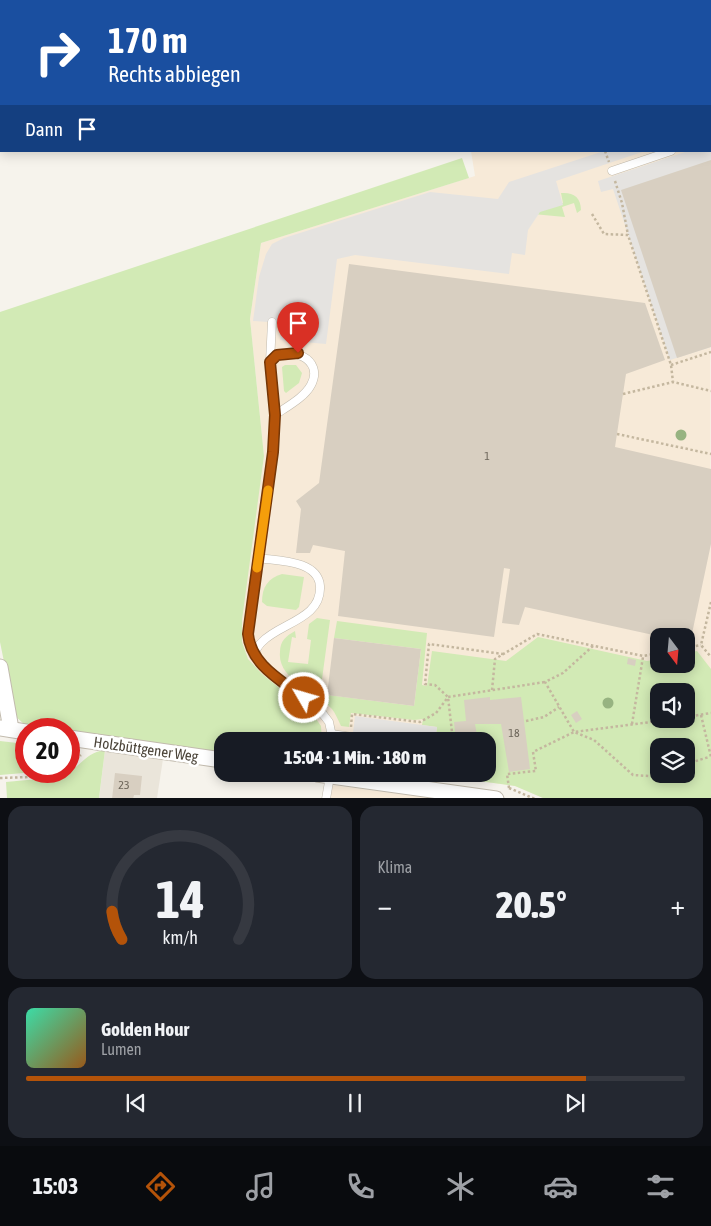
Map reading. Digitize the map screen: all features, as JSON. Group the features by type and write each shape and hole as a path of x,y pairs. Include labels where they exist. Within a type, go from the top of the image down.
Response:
{"street":[{"path":"0,666 6,728"},
{"name":"Holzbüttgener Weg","path":"80,740 214,759"},
{"path":"382,782 496,798"}],"lane":[{"path":"612,171 668,152"},
{"path":"272,322 270,362 275,415 273,452 248,634 254,655 261,664 319,709 329,722 331,732"},
{"path":"270,362 277,355 298,353 307,358 312,366 313,376 311,384 305,392 275,415"},
{"path":"254,655 260,643 270,635 314,608 320,596 319,581 312,571 301,564 258,558"},
{"path":"326,798 330,782"}],"path":[{"path":"605,152 622,203 628,235 671,366 673,382"},
{"path":"592,214 604,234 628,235"},
{"path":"671,366 711,352"},
{"path":"623,394 673,382 711,391"},
{"path":"617,434 711,454"},
{"path":"701,645 711,602"},
{"path":"705,631 711,633"},
{"path":"492,690 495,659 537,634 643,656 650,655"},
{"path":"453,732 448,697 435,685 425,684 430,644 505,654"},
{"path":"695,646 701,645"},
{"path":"701,645 711,657"},
{"path":"351,732 352,714 420,722 436,714 448,697 545,682 563,673 593,646"},
{"path":"632,724 643,656"},
{"path":"545,682 574,732 594,740 633,775 650,776"},
{"path":"526,721 544,717 559,707"},
{"path":"695,716 711,713"},
{"path":"695,761 710,757 701,715"},
{"path":"509,788 508,774 536,771 534,752 574,732 650,722"},
{"path":"0,778 15,777"}],"shaded area":[{"path":"471,152 710,152 711,798 543,798 515,786 486,782 496,782 496,732 224,732 264,456 250,319 261,243 475,176"},
{"path":"601,152 642,152 556,181 563,205 540,212 528,230 525,255 512,253 509,274 355,255 337,259 326,344 280,340 282,323 253,321 259,277 266,254 272,244 284,238 430,192 498,199 509,182"},
{"path":"685,152 711,152 711,347 670,360 613,189 601,192 598,181"},
{"path":"355,716 437,727 436,732 353,732"},
{"path":"105,750 163,759 157,798 99,798"},
{"path":"332,785 431,798 330,798"}],"green space":[{"path":"462,158 469,178 261,243 250,319 264,456 242,620 242,642 248,659 262,674 314,716 321,726 321,732 214,732 214,754 80,733 80,718 17,718 15,716 0,642 0,312"},
{"path":"561,193 569,193 576,196 580,202 581,210 577,213 574,203 562,207 565,217 533,214 563,203"},
{"path":"285,365 296,365 302,373 299,383 286,393 284,391 282,367"},
{"path":"282,574 304,577 299,607 296,610 267,606 262,602 263,592 267,584 273,578"},
{"path":"317,618 330,620 320,694 414,706 421,649 334,638 337,621 427,633 422,685 427,686 432,651 506,661 538,637 650,660 650,673 695,673 695,651 697,651 711,669 711,798 543,798 515,786 486,782 496,782 496,732 436,732 437,727 422,725 423,719 414,720 351,713 349,727 341,726 332,709 291,677 281,662 280,648 282,642 295,631 296,638 292,637 288,662 308,664 311,640 307,639 309,624"},
{"path":"0,741 15,743 15,774 0,775"},
{"path":"105,750 99,798 7,798 6,782 80,783 80,763 99,751"}],"building":[{"path":"711,160 711,347 677,358 621,190"},
{"path":"349,264 645,303 665,360 626,374 615,447 711,469 711,544 693,628 650,628 650,634 525,607 519,625 502,623 510,569 504,568 494,637 338,616 345,551 313,545 310,553 296,553 301,509 296,501 319,483"},
{"path":"334,638 421,649 414,706 327,695"},
{"path":"628,658 636,660 635,666 627,664"},
{"path":"490,697 490,700 521,697 530,769 509,772 501,724 475,724 476,732 455,732 454,722 466,721 464,700"},
{"path":"577,711 582,719 576,723 571,715"},
{"path":"115,773 142,776 140,795 134,795 133,798 112,798"}],"slow traffic":[{"path":"257,568 268,490"}],"route":[{"path":"298,353 277,355 270,362 275,415 273,452 248,634 249,644 261,664 304,698"}]}
